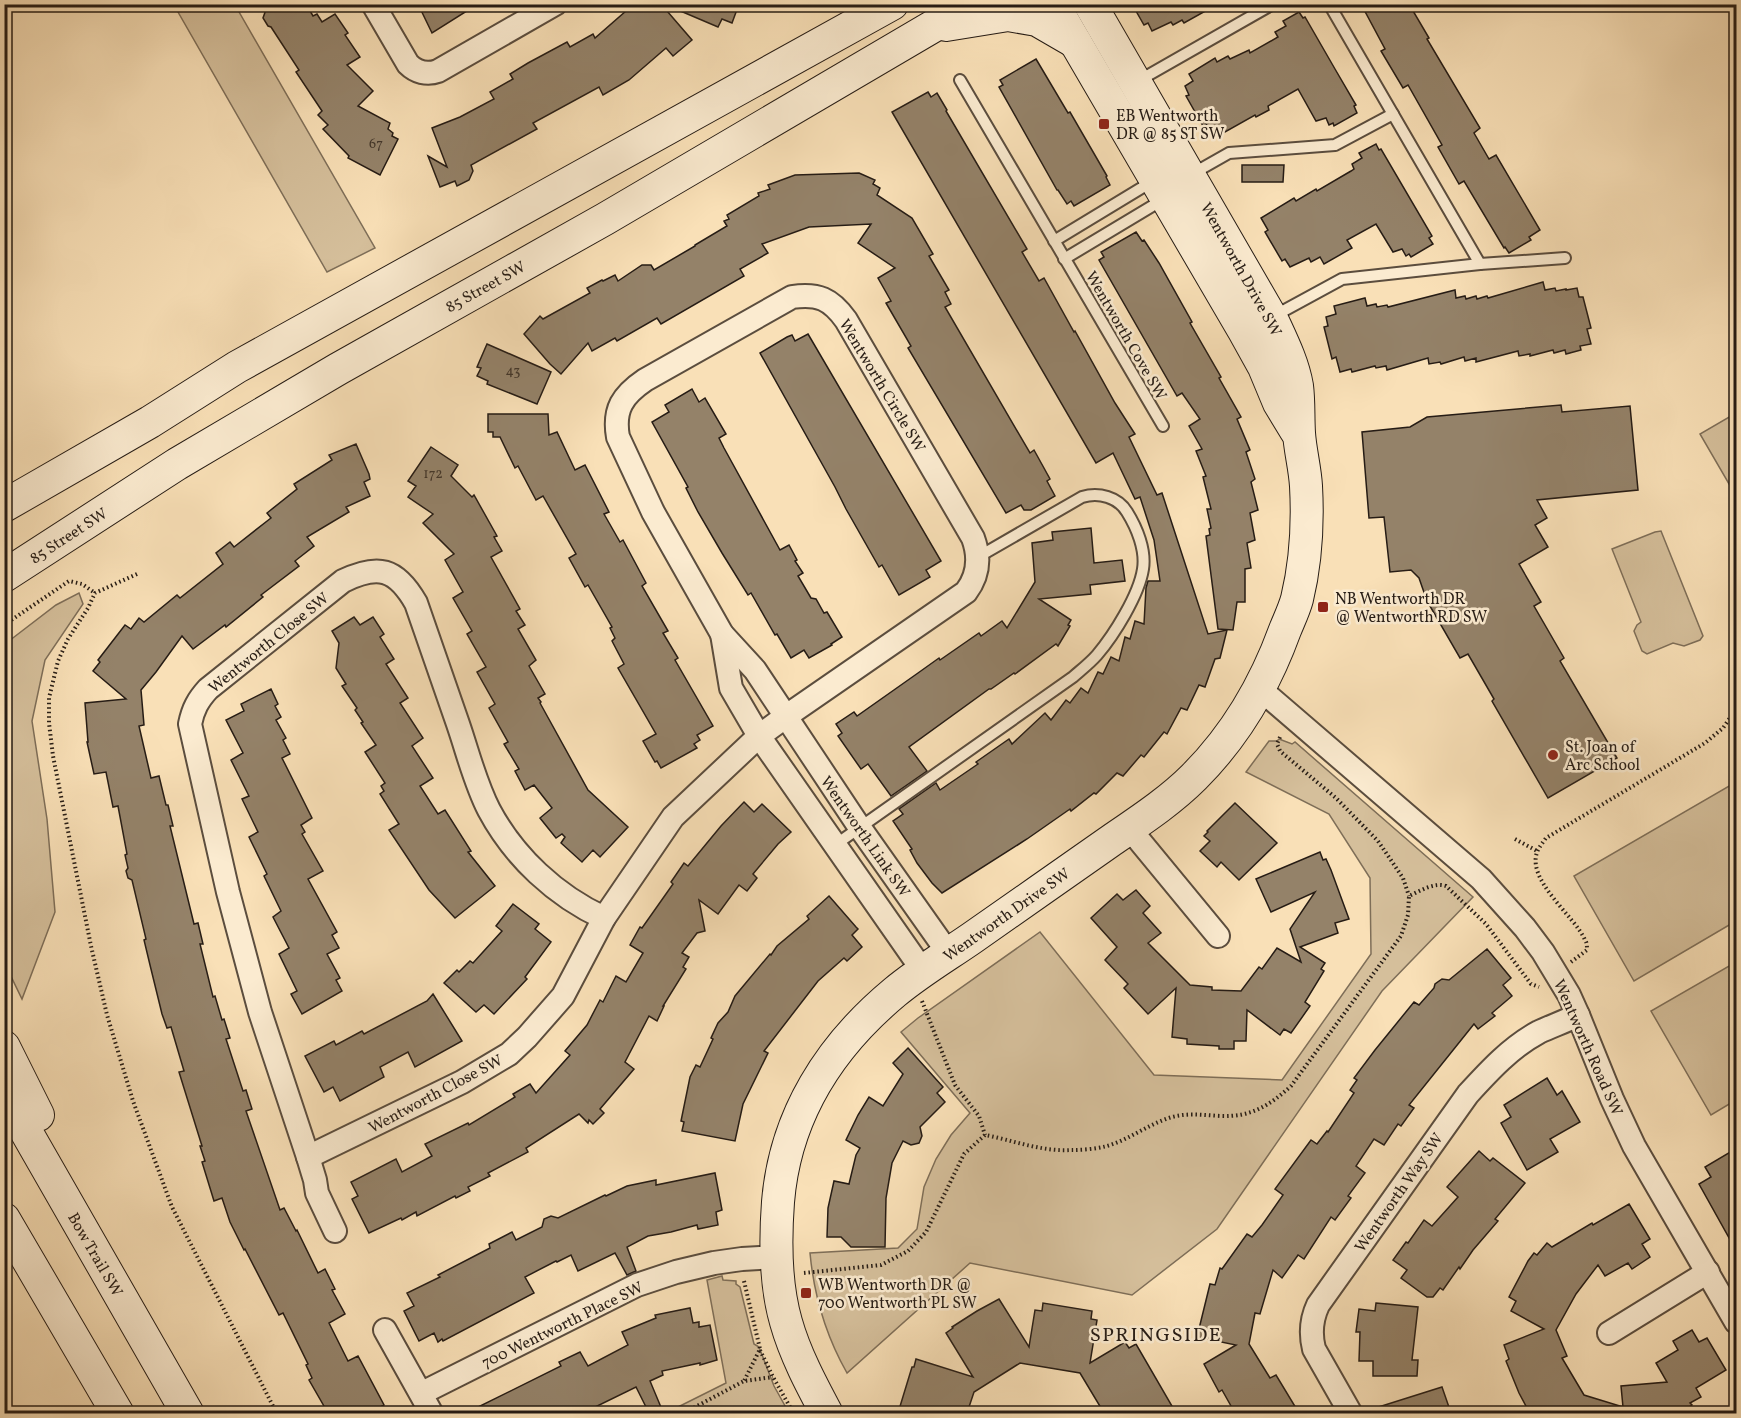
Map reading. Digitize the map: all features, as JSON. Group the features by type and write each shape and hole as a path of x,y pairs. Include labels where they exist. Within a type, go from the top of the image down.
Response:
{"main road":[{"path":"4,506 150,422 237,367 892,4"},
{"name":"85 Street SW","path":"4,576 177,464 338,369 605,219 971,4"},
{"name":"Wentworth Drive SW","path":"827,1413 800,1361 785,1320 778,1276 775,1233 779,1188 788,1147 810,1092 828,1062 855,1029 878,1007 927,969 1129,828 1195,777 1233,730 1260,689 1296,603 1303,571 1307,504 1305,470 1299,435 1297,387 1293,368 1271,317 1173,183 1076,43 1053,4"},
{"name":"Wentworth Drive SW","path":"1090,4 1135,83 1173,183 1264,367 1279,403 1299,435"},
{"path":"930,28 1008,15 1037,20 1076,43"},
{"path":"313,326 338,369"},
{"path":"4,487 114,443"},
{"path":"4,525 58,475"},
{"path":"4,1047 106,1253 123,1301"},
{"name":"Bow Trail SW","path":"4,1093 188,1413"},
{"path":"4,1118 123,1301"},
{"path":"4,1220 118,1413"}],"street":[{"path":"374,4 408,64 417,71 432,73 555,4"},
{"name":"Wentworth Circle SW","path":"785,717 755,670 722,634 653,512 626,457 618,437 616,424 623,400 631,390 783,301 792,297 809,296 827,300 842,315 973,538 978,557"},
{"path":"759,736 966,592 973,583 978,557"},
{"name":"Wentworth Close SW","path":"335,1231 317,1193 308,1157 260,1012 228,892 190,724 195,705 208,689 343,581 364,572 382,572 396,578 407,587 416,603 481,792 498,826 519,853 549,883 586,910 604,918"},
{"name":"Wentworth Circle SW","path":"722,634 731,688 759,736"},
{"name":"Wentworth Road SW","path":"1260,689 1481,879 1543,952 1578,1015 1629,1135 1737,1322"},
{"name":"Wentworth Link SW","path":"785,717 860,828 927,969"},
{"name":"Wentworth Link SW","path":"759,736 835,845 927,969"},
{"name":"Wentworth Close SW","path":"308,1157 462,1082 509,1054 534,1030 563,996 604,918 673,818 759,736"},
{"path":"1129,828 1218,936"},
{"name":"Wentworth Way SW","path":"1351,1413 1314,1349 1311,1327 1318,1305 1468,1094 1497,1064 1518,1047 1539,1033 1578,1015"},
{"name":"700 Wentworth Place SW","path":"422,1393 637,1285 714,1263 777,1257"},
{"path":"1609,1333 1708,1272"},
{"path":"385,1330 432,1413"}],"lane":[{"path":"1135,83 1274,4"},
{"path":"1329,4 1480,264"},
{"name":"Wentworth Cove SW","path":"960,80 1163,426"},
{"path":"1054,241 1229,153 1335,145 1392,114"},
{"name":"Wentworth Cove SW","path":"1064,259 1173,183"},
{"path":"1271,317 1342,279 1480,264 1565,258"},
{"path":"835,845 1032,708 1081,670 1096,656 1124,615 1143,569 1140,541 1126,510 1121,504 1102,495 1082,497 978,557"}],"path":[{"path":"137,574 95,593 58,661 49,698 49,723 55,768 91,946 107,1015 132,1101 172,1207 277,1413"},
{"path":"4,625 69,581 82,584 95,593"},
{"path":"1574,960 1587,950 1586,940 1549,892 1537,871 1537,851 1546,838 1705,743 1724,728 1737,709"},
{"path":"985,1135 1047,1148 1070,1150 1108,1145 1167,1118 1193,1114 1224,1116 1257,1110 1276,1099 1291,1086 1401,936 1408,915 1409,896 1403,878 1378,841 1336,798 1280,751 1276,744 1280,737"},
{"path":"1515,839 1537,851"},
{"path":"1409,896 1440,884 1446,886 1486,924 1531,984 1539,987"},
{"path":"927,969 924,1004 955,1085 979,1116 985,1135"},
{"path":"804,1273 881,1265 908,1251 926,1232 964,1154 985,1135"},
{"path":"744,1281 760,1349 794,1413"},
{"path":"744,1381 760,1349"},
{"path":"682,1413 744,1381 773,1377"},
{"path":"4,1403 13,1413"}],"shaded area":[{"path":"174,5 235,5 375,248 327,272"},
{"path":"1736,413 1736,496 1700,434"},
{"path":"1661,531 1703,636 1700,640 1684,646 1673,643 1647,654 1642,651 1634,631 1641,622 1612,549"},
{"path":"79,593 83,604 45,660 32,721 47,819 55,912 22,999 5,964 5,644 56,605"},
{"path":"1279,739 1292,744 1295,742 1473,897 1382,991 1217,1229 1132,1295 970,1263 847,1373 822,1315 810,1253 898,1248 917,1229 924,1187 936,1159 951,1135 970,1113 901,1032 918,1018 1040,932 1154,1075 1282,1080 1371,954 1370,878 1329,814 1246,772 1269,741"},
{"path":"1736,782 1736,921 1634,981 1574,876"},
{"path":"1736,962 1736,1100 1711,1115 1651,1011"},
{"path":"722,1276 723,1280 736,1281 740,1287 754,1344 759,1347 774,1386 789,1413 666,1413 726,1383 707,1280"}],"building":[{"path":"268,4 306,4 313,16 317,14 322,22 335,14 348,33 345,35 360,57 347,65 373,91 358,106 390,123 388,129 393,133 392,136 398,139 380,175 348,158 349,156 323,129 328,125 318,115 322,111 296,72 299,70 263,18"},
{"path":"418,4 478,4 432,33"},
{"path":"634,4 661,4 692,40 673,56 666,48 629,80 603,95 599,87 533,123 537,129 471,165 473,171 469,180 457,186 455,181 440,187 428,156 447,167 432,128 460,117 494,99 490,92 513,79 510,74 528,63 567,42 570,47 593,34 595,38"},
{"path":"664,4 739,4 732,23 722,19 718,27"},
{"path":"1132,4 1218,4 1184,23 1182,20 1173,25 1171,22 1152,31 1148,23 1144,25"},
{"path":"1361,4 1409,4 1480,128 1474,133 1489,159 1496,155 1540,230 1529,237 1531,240 1509,253 1504,248 1464,181 1459,184 1438,147 1442,145 1408,85 1403,88 1381,51 1385,49"},
{"path":"1299,12 1303,18 1305,17 1356,105 1354,106 1357,113 1334,126 1333,123 1329,125 1326,118 1316,121 1298,89 1268,106 1269,110 1213,136 1206,124 1203,126 1186,96 1189,95 1185,86 1193,81 1189,74 1215,58 1217,62 1249,50 1250,53 1278,37 1275,32 1286,26 1283,21"},
{"path":"1036,59 1068,113 1070,112 1110,185 1074,206 1071,201 1067,204 1057,190 999,87 1003,85 1000,80"},
{"path":"928,92 931,97 937,93 1027,249 1022,252 1039,281 1044,278 1135,434 1129,437 1157,495 1162,493 1208,634 1227,630 1220,658 1215,659 1205,687 1199,685 1187,710 1181,708 1167,734 1164,732 1144,757 1141,755 1123,776 1117,773 1096,794 1094,793 1071,811 1070,809 942,893 917,863 910,850 912,849 893,821 903,814 899,809 936,783 940,790 1009,739 1012,744 1045,713 1051,720 1066,700 1070,703 1081,688 1088,693 1098,672 1103,674 1111,657 1119,661 1125,637 1130,639 1135,621 1144,624 1148,581 1160,581 1154,540 1140,497 1135,499 1113,453 1096,463 892,112"},
{"path":"1376,144 1432,236 1429,238 1433,244 1411,257 1409,254 1406,256 1402,249 1393,252 1376,224 1347,240 1352,248 1324,264 1320,257 1311,262 1309,258 1290,267 1285,259 1282,261 1265,232 1268,230 1261,218 1294,198 1296,201 1351,171 1354,169 1352,164 1362,158 1359,153"},
{"path":"1242,165 1284,165 1283,182 1242,182"},
{"path":"859,173 875,180 873,184 880,188 877,195 912,218 933,254 929,256 949,290 945,292 951,304 945,307 1030,453 1034,450 1050,479 1047,481 1055,496 1031,510 1024,510 1021,505 1006,513 908,348 911,346 886,303 891,301 878,278 895,268 858,243 871,224 809,227 762,244 768,253 740,269 744,276 661,324 657,318 617,341 615,338 592,351 588,343 561,374 524,334 540,316 543,319 590,293 587,288 602,280 615,275 618,281 642,265 651,265 654,270 695,246 727,226 724,221 729,219 727,215 759,196 758,193 770,189 768,185 795,175"},
{"path":"1136,232 1159,263 1221,377 1219,378 1241,417 1237,419 1250,450 1246,452 1255,479 1251,482 1258,510 1250,513 1255,540 1247,543 1251,568 1245,569 1245,602 1237,602 1233,630 1218,629 1206,536 1210,535 1209,529 1211,528 1207,509 1211,509 1203,477 1206,476 1196,451 1202,449 1189,426 1200,419 1182,393 1177,396 1099,260 1104,257 1101,252"},
{"path":"1543,282 1545,290 1577,288 1579,297 1583,297 1591,328 1587,329 1591,344 1580,346 1581,350 1566,354 1565,350 1554,353 1553,350 1530,356 1530,354 1519,356 1518,351 1476,362 1476,358 1465,361 1464,357 1441,364 1440,362 1429,364 1428,358 1387,370 1386,366 1376,368 1375,366 1352,372 1351,369 1340,372 1336,357 1332,359 1324,327 1328,326 1326,317 1336,314 1334,306 1365,298 1367,306 1376,304 1377,307 1387,305 1388,307 1455,290 1456,298 1465,296 1466,299 1476,296 1477,299 1487,296 1488,298"},
{"path":"808,334 941,561 926,570 930,577 899,595 882,565 879,567 760,353 792,335 795,341"},
{"path":"487,344 551,372 537,404 487,384 488,381 477,376 481,368 477,367"},
{"path":"692,389 699,402 705,398 726,434 719,438 780,550 789,545 803,573 798,576 811,598 816,599 824,613 827,612 842,637 809,658 804,650 791,658 751,593 748,595 698,512 686,488 688,487 652,422 669,412 665,405"},
{"path":"1561,405 1562,412 1630,406 1638,490 1537,500 1547,518 1535,525 1548,547 1519,564 1541,602 1534,606 1564,658 1560,661 1617,758 1548,798 1492,701 1494,699 1468,654 1460,658 1427,601 1419,578 1411,570 1390,572 1384,517 1369,518 1362,432 1410,427 1427,417"},
{"path":"488,414 548,414 549,435 557,432 575,470 585,465 609,512 604,514 620,542 623,540 646,583 642,586 668,631 663,633 678,658 675,660 713,726 697,735 700,740 694,744 697,748 661,768 643,741 656,734 618,668 624,664 612,641 615,638 610,628 612,627 588,585 585,587 569,558 576,554 543,496 536,500 518,466 515,468 500,437 493,437 493,432 488,432"},
{"path":"356,444 369,474 370,479 364,482 370,496 346,507 349,512 307,537 314,546 295,561 299,566 261,595 263,597 226,627 225,625 193,649 182,636 141,690 144,725 139,726 151,778 159,776 166,805 168,805 173,826 170,826 194,924 198,923 203,944 200,944 213,997 215,996 230,1038 226,1039 243,1091 246,1090 252,1109 246,1111 280,1210 284,1208 318,1273 325,1269 335,1289 332,1290 345,1314 329,1323 348,1361 358,1356 384,1405 378,1408 381,1413 328,1413 309,1380 312,1378 306,1365 308,1364 283,1313 279,1315 244,1250 230,1222 222,1198 214,1201 202,1162 205,1161 200,1146 202,1146 179,1072 184,1071 171,1027 167,1028 162,1014 132,880 128,878 126,871 128,868 125,855 127,854 118,806 113,807 106,772 94,774 87,742 85,703 126,699 93,671 100,662 98,660 125,625 131,629 139,618 144,622 177,595 180,598 223,564 216,553 230,542 234,547 271,518 267,513 297,489 294,484 332,460 329,455"},
{"path":"431,447 458,465 451,476 472,497 474,495 497,536 494,537 502,551 491,557 520,609 516,611 525,625 518,629 536,660 529,666 545,694 538,698 540,703 588,790 628,827 600,857 593,850 582,862 561,843 565,837 562,834 556,838 540,818 552,808 534,785 525,790 515,771 519,769 504,744 508,742 489,708 495,704 477,672 486,667 467,634 472,631 453,598 463,592 445,560 454,554 423,523 433,514 408,497 416,486 408,481"},
{"path":"1091,528 1094,563 1122,560 1125,581 1090,585 1091,594 1039,599 1071,620 1058,646 1056,644 1015,674 989,689 909,747 927,771 891,796 868,764 861,769 838,736 842,733 836,724 854,712 857,716 939,658 940,660 979,633 981,636 1002,621 1007,628 1035,582 1032,543 1053,540 1052,532"},
{"path":"354,617 360,625 373,617 384,634 380,637 394,659 386,664 408,698 400,703 423,738 412,746 433,778 420,786 438,814 445,810 471,851 468,852 495,886 455,918 429,890 389,830 399,824 380,794 384,791 381,786 385,783 365,752 376,745 361,723 363,722 355,710 357,708 342,686 346,684 336,668 339,643 332,631"},
{"path":"271,689 278,704 275,706 281,717 276,720 286,738 283,740 290,754 282,758 312,818 301,825 305,832 302,834 323,871 308,879 337,932 332,935 339,948 327,954 340,978 336,980 342,991 302,1014 291,994 297,991 279,954 289,948 273,917 281,911 264,876 267,874 249,837 258,832 242,799 249,796 231,760 243,753 226,720 244,711 241,704"},
{"path":"744,802 754,812 762,804 791,832 753,874 757,878 747,891 739,885 718,914 699,900 705,931 697,933 682,953 689,957 683,967 686,969 663,1006 657,1021 649,1016 625,1062 634,1069 600,1109 604,1113 593,1124 589,1120 588,1123 579,1114 526,1148 528,1152 488,1173 490,1176 468,1187 470,1191 456,1198 455,1196 417,1216 416,1212 369,1233 352,1199 358,1196 351,1182 396,1159 402,1172 432,1156 425,1144 468,1123 469,1125 515,1097 513,1094 530,1084 536,1093 570,1055 565,1051 587,1025 600,1000 603,1002 616,976 626,982 643,953 630,945 640,927 642,928 673,884 671,882 684,863 688,866"},
{"path":"1235,803 1277,843 1239,880 1221,862 1217,867 1200,851 1210,841 1204,836 1207,831"},
{"path":"1320,852 1331,870 1349,919 1335,923 1338,933 1300,947 1325,963 1321,969 1324,971 1305,1002 1310,1006 1291,1033 1284,1029 1280,1035 1247,1010 1246,1041 1234,1041 1234,1049 1187,1044 1187,1039 1172,1037 1176,988 1148,1014 1124,988 1128,984 1105,960 1117,947 1091,918 1117,894 1123,900 1136,890 1150,906 1143,913 1161,933 1148,943 1190,985 1212,987 1212,990 1241,991 1259,967 1262,969 1277,948 1301,962 1290,929 1315,892 1271,912 1256,879"},
{"path":"829,896 858,929 852,935 862,947 847,961 844,958 818,981 764,1051 768,1053 743,1104 735,1141 682,1131 684,1122 681,1121 690,1077 696,1065 700,1067 718,1023 728,1012 735,996 770,954 809,919 807,916"},
{"path":"513,904 539,924 535,929 551,942 525,977 527,979 494,1014 484,1005 476,1012 444,983 470,961 473,963 502,931 496,926"},
{"path":"1487,949 1511,978 1503,985 1512,996 1492,1013 1495,1016 1478,1029 1474,1024 1409,1105 1414,1108 1401,1126 1398,1124 1384,1145 1374,1139 1356,1166 1365,1173 1348,1196 1351,1198 1335,1220 1331,1217 1304,1259 1298,1255 1282,1278 1273,1270 1260,1314 1255,1313 1249,1344 1270,1378 1276,1375 1299,1413 1235,1413 1222,1390 1219,1392 1204,1364 1236,1345 1197,1337 1210,1284 1215,1285 1220,1268 1222,1269 1247,1234 1252,1237 1262,1225 1283,1195 1275,1189 1311,1140 1317,1144 1328,1132 1354,1093 1350,1090 1357,1080 1354,1078 1414,1002 1419,1005 1435,984 1442,979 1449,980"},
{"path":"433,994 462,1041 415,1067 408,1052 380,1067 384,1077 340,1101 333,1087 324,1092 305,1056 334,1041 336,1045 362,1031 364,1034 427,1001"},
{"path":"908,1048 943,1087 937,1093 945,1102 920,1127 922,1136 919,1143 911,1145 903,1141 892,1163 886,1198 885,1247 851,1247 841,1237 827,1237 828,1208 834,1181 849,1184 860,1148 846,1140 869,1097 883,1106 903,1074 893,1063"},
{"path":"1547,1078 1557,1095 1562,1091 1580,1122 1550,1139 1558,1152 1527,1170 1501,1123 1511,1117 1504,1105"},
{"path":"1737,1148 1737,1252 1699,1184 1711,1177 1705,1167"},
{"path":"1479,1151 1490,1161 1493,1158 1525,1183 1495,1219 1498,1221 1460,1269 1459,1267 1443,1290 1440,1288 1433,1297 1427,1297 1401,1278 1407,1270 1393,1260 1424,1220 1432,1226 1458,1197 1447,1187"},
{"path":"715,1173 722,1210 716,1212 718,1225 698,1229 697,1225 648,1236 627,1247 636,1271 627,1275 615,1253 578,1271 571,1255 525,1277 534,1293 443,1341 442,1339 438,1342 434,1333 419,1341 404,1311 414,1306 407,1293 490,1248 489,1244 512,1232 516,1240 542,1227 544,1219 551,1216 558,1218 627,1186 656,1180 656,1185"},
{"path":"1629,1204 1650,1239 1642,1244 1650,1257 1632,1269 1628,1263 1605,1276 1598,1265 1576,1294 1556,1330 1567,1356 1562,1358 1584,1395 1623,1407 1621,1386 1667,1382 1656,1363 1678,1350 1673,1341 1692,1330 1699,1342 1707,1338 1726,1370 1696,1388 1701,1397 1690,1403 1692,1405 1689,1407 1693,1413 1646,1411 1646,1413 1536,1413 1533,1407 1528,1410 1506,1361 1509,1359 1504,1345 1544,1329 1511,1311 1516,1301 1509,1297 1534,1253 1537,1255 1547,1243 1552,1247"},
{"path":"999,1299 1029,1347 1035,1310 1042,1311 1043,1303 1092,1311 1091,1319 1097,1320 1090,1363 1125,1342 1129,1348 1136,1344 1176,1413 1104,1413 1080,1373 1020,1363 974,1392 967,1413 898,1413 916,1359 973,1377 946,1333 952,1327"},
{"path":"1376,1303 1418,1307 1412,1360 1418,1360 1417,1376 1373,1376 1373,1361 1359,1361 1360,1332 1356,1332 1359,1309 1375,1311"},
{"path":"690,1308 693,1323 699,1322 699,1327 710,1325 717,1360 662,1371 663,1375 650,1381 663,1412 649,1413 636,1387 583,1413 466,1413 561,1366 559,1362 580,1352 588,1366 628,1345 622,1332 656,1318 655,1315"},
{"path":"1442,1387 1451,1413 1370,1413 1369,1410"}],"place":[{"name":"EB Wentworth DR @ 85 ST SW","path":"1104,124"},
{"name":"NB Wentworth DR @ Wentworth RD SW","path":"1323,607"},
{"name":"St. Joan of Arc School","path":"1553,755"},
{"name":"WB Wentworth DR @ 700 Wentworth PL SW","path":"806,1293"}],"district":[{"name":"SPRINGSIDE","path":"1156,1334"}]}
